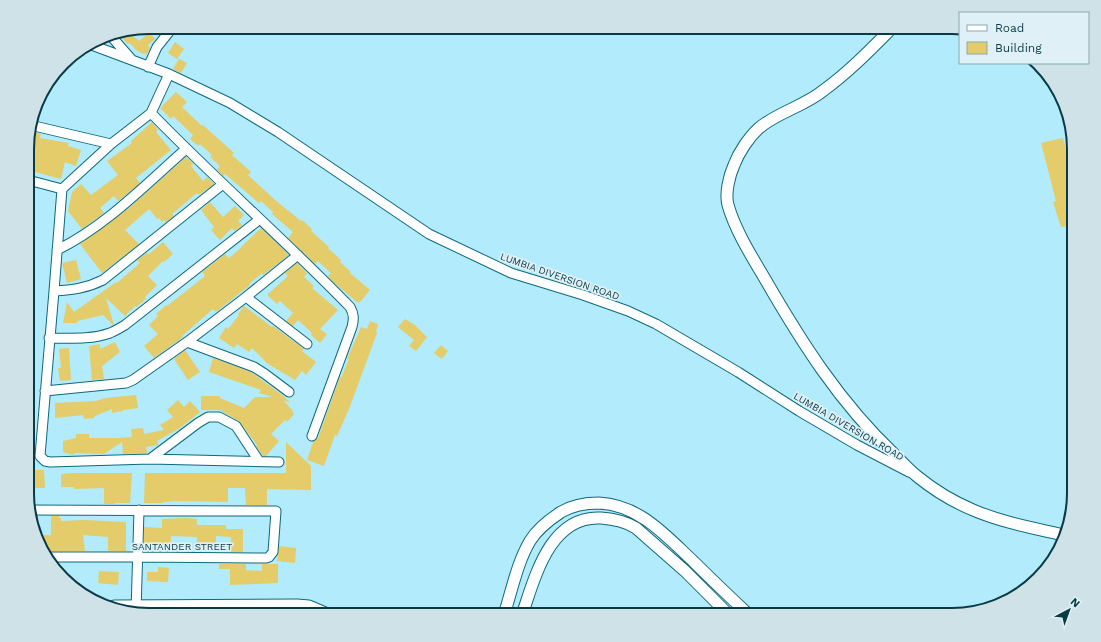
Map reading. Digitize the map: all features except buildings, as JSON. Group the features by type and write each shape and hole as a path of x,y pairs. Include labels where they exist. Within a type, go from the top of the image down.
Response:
{"street":[{"path":"148,67 157,47 168,34"},
{"path":"886,34 822,92 767,123 754,134 742,150 733,166 728,191 728,203 742,238 759,269 786,316 823,374 857,417 884,444 918,477 942,493 973,510 1007,521 1059,534"},
{"path":"114,40 133,61"},
{"name":"LUMBIA DIVERSION ROAD","path":"96,47 169,74 230,103 278,132 429,234 511,273 583,295 628,311 656,324 857,445 918,477"},
{"path":"169,74 151,113 111,144 62,189 58,250 39,452 42,459 50,462 150,459 279,462"},
{"path":"151,113 186,149 298,255 350,307 354,319 312,436"},
{"path":"36,127 111,144"},
{"path":"58,250 68,245 107,218 186,149"},
{"path":"34,182 62,189"},
{"path":"54,291 74,290 91,286 104,280 223,184"},
{"path":"49,338 78,338 97,336 110,333 125,325 260,219"},
{"path":"45,391 126,383 142,375 246,297 298,255"},
{"path":"246,297 307,344"},
{"path":"187,342 254,367 289,392"},
{"path":"150,459 198,423 208,417 219,417 236,426 259,461"},
{"path":"506,608 523,555 535,534 553,518 570,507 590,503 611,504 629,510 644,518 663,532 742,608"},
{"path":"35,510 138,510 136,607"},
{"name":"SANTANDER STREET","path":"54,558 269,557 274,548 276,511 138,510"},
{"path":"524,608 537,572 553,541 571,526 583,520 594,518 613,519 627,523 636,528 685,572 722,608"},
{"path":"273,608 297,605 314,608"}]}
